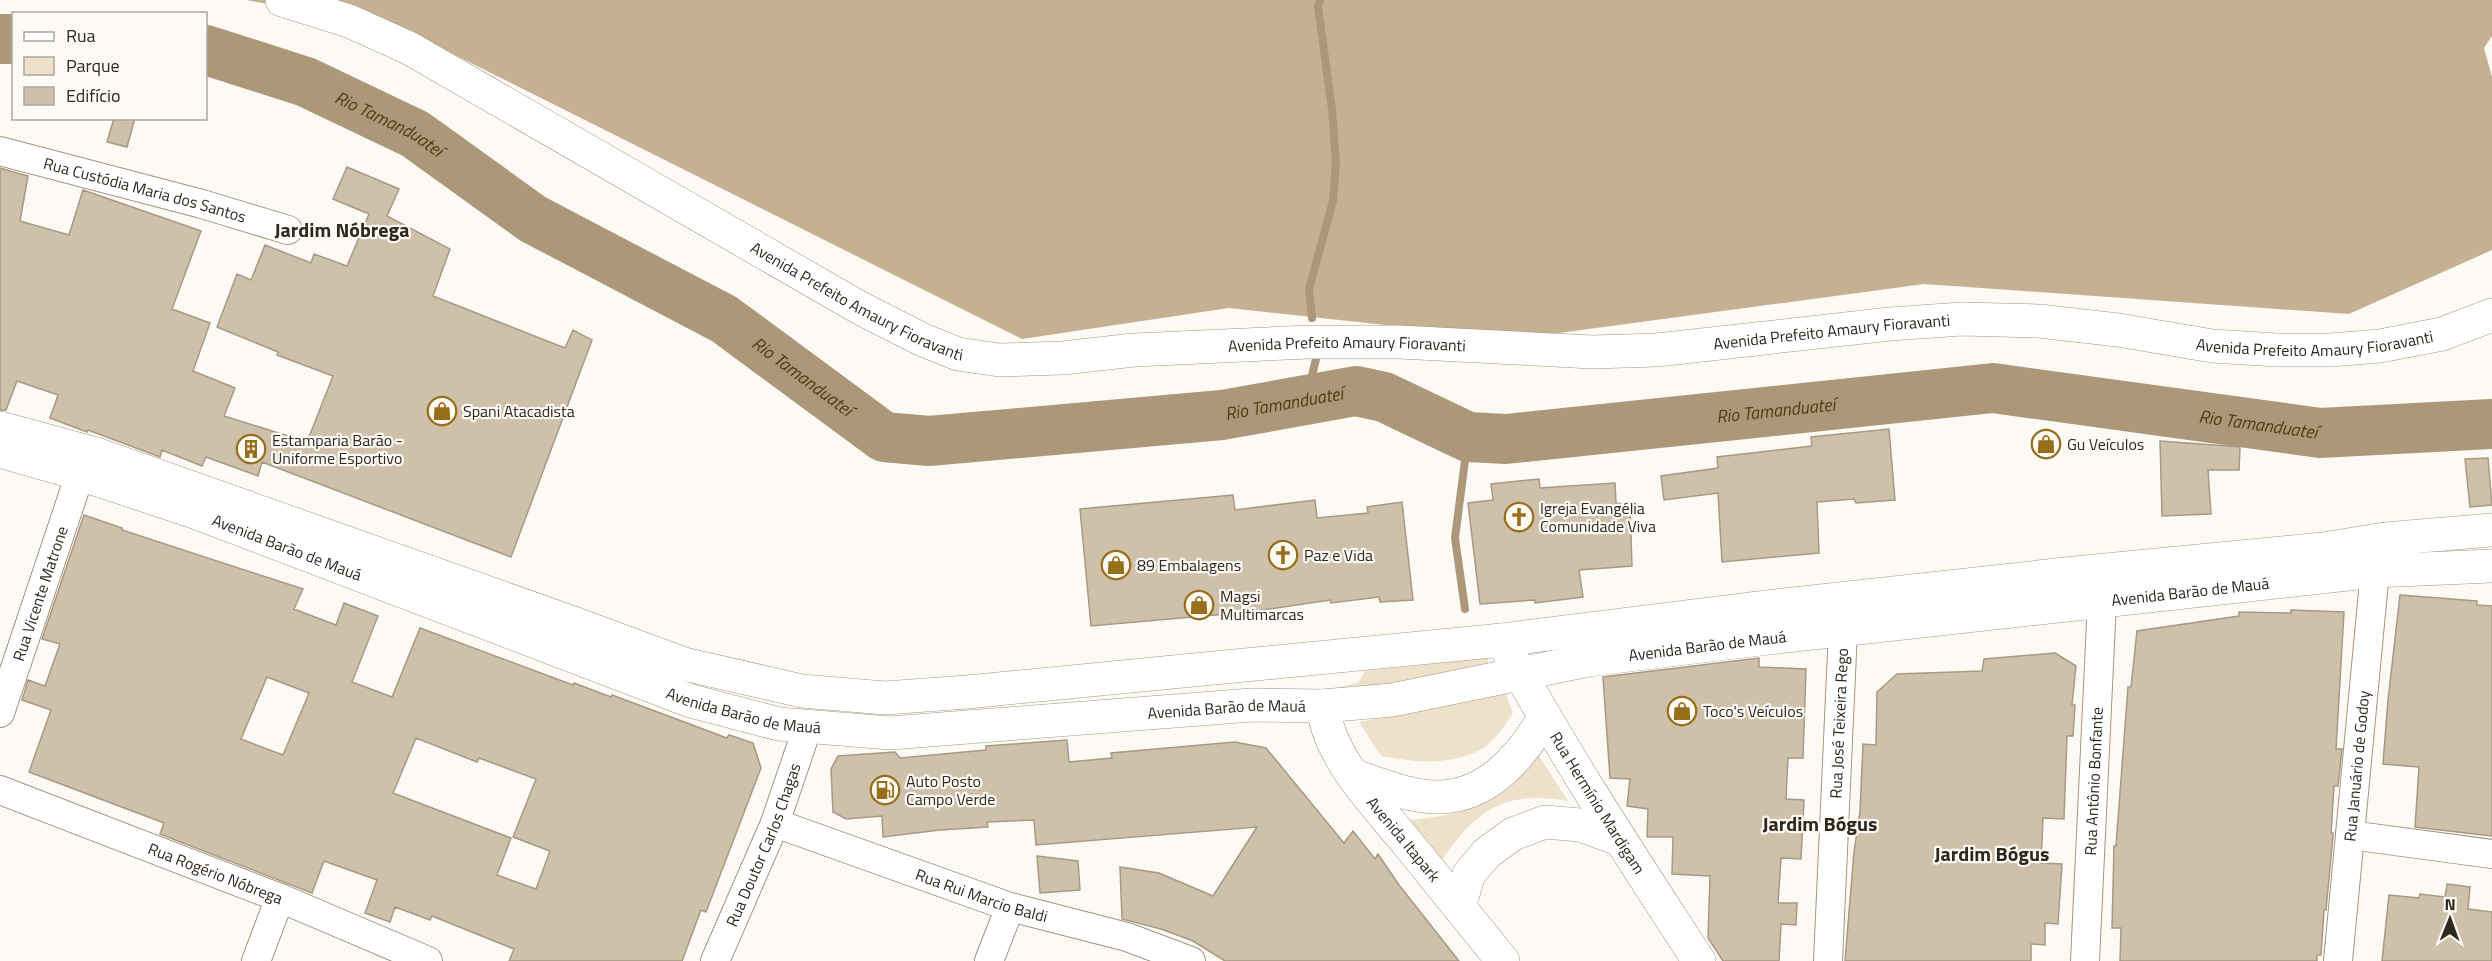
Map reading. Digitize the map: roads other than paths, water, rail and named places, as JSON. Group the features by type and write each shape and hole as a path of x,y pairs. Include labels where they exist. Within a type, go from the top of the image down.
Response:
{"main road":[{"name":"Avenida Prefeito Amaury Fioravanti","path":"282,0 349,21 409,48 860,308 923,340 958,354 999,360 1063,358 1134,350 1309,342 1399,342 1548,351 1657,350 1890,324 1962,320 2050,322 2118,330 2212,346 2277,350 2331,350 2380,346 2442,334 2492,315"},
{"name":"Avenida Barão de Mauá","path":"0,428 99,455 684,664 802,691 885,698 1502,640 2003,580 2323,549 2385,539 2492,530"},
{"name":"Avenida Barão de Mauá","path":"0,451 80,474 203,515 691,701 779,724 890,733 1252,705 1323,706 1392,700 1588,660 2375,571 2492,566"},
{"name":"Rua Hermínio Mardigam","path":"1502,640 1519,673 1619,838 1699,961"},
{"path":"1323,706 1327,690 1335,677 1345,669 1423,647"},
{"name":"Avenida Itapark","path":"1323,706 1331,739 1354,776 1503,961"},
{"path":"1354,776 1413,795 1447,797 1480,786 1507,769 1526,747 1545,717"},
{"path":"1459,907 1469,874 1487,854 1513,834 1545,822 1580,825 1619,838"}],"street":[{"name":"Rua Custódia Maria dos Santos","path":"0,151 192,201 288,230"},
{"name":"Rua Vicente Matrone","path":"0,713 80,474"},
{"name":"Rua Januário de Godoy","path":"2338,961 2375,571"},
{"name":"Rua Antônio Bonfante","path":"2085,961 2102,601"},
{"name":"Rua José Teixeira Rego","path":"1828,961 1843,630"},
{"name":"Rua Doutor Carlos Chagas","path":"715,961 775,823 808,726"},
{"name":"Rua Rogério Nóbrega","path":"0,790 280,898 428,961"},
{"name":"Rua Rui Marcio Baldi","path":"775,823 1010,907 1127,937 1191,961"},
{"path":"2350,835 2492,854"},
{"path":"256,961 280,898"},
{"path":"988,961 1010,907"}],"waterway":[{"path":"1312,318 1309,289 1333,201 1336,162 1332,110 1318,6 1320,0"},
{"name":"Rio Tamanduateí","path":"0,39 12,39"},
{"name":"Rio Tamanduateí","path":"207,50 306,82 415,134 533,219 724,319 884,437 929,441 1222,415 1356,391 1384,397 1468,437 1506,439 1993,388 2320,433 2492,424"},
{"path":"1306,400 1316,359"},
{"path":"1465,609 1455,538 1468,437"}],"place":[{"name":"Spani Atacadista","path":"442,411"},
{"name":"Gu Veículos","path":"2046,444"},
{"name":"Estamparia Barão - Uniforme Esportivo","path":"251,449"},
{"name":"Igreja Evangélia Comunidade Viva","path":"1519,517"},
{"name":"Paz e Vida","path":"1283,555"},
{"name":"89 Embalagens","path":"1116,565"},
{"name":"Magsi Multimarcas","path":"1199,605"},
{"name":"Toco's Veículos","path":"1682,711"},
{"name":"Auto Posto Campo Verde","path":"885,790"}],"district":[{"name":"Jardim Nóbrega","path":"342,230"},
{"name":"Jardim Bógus","path":"1820,824"},
{"name":"Jardim Bógus","path":"1992,854"}]}
